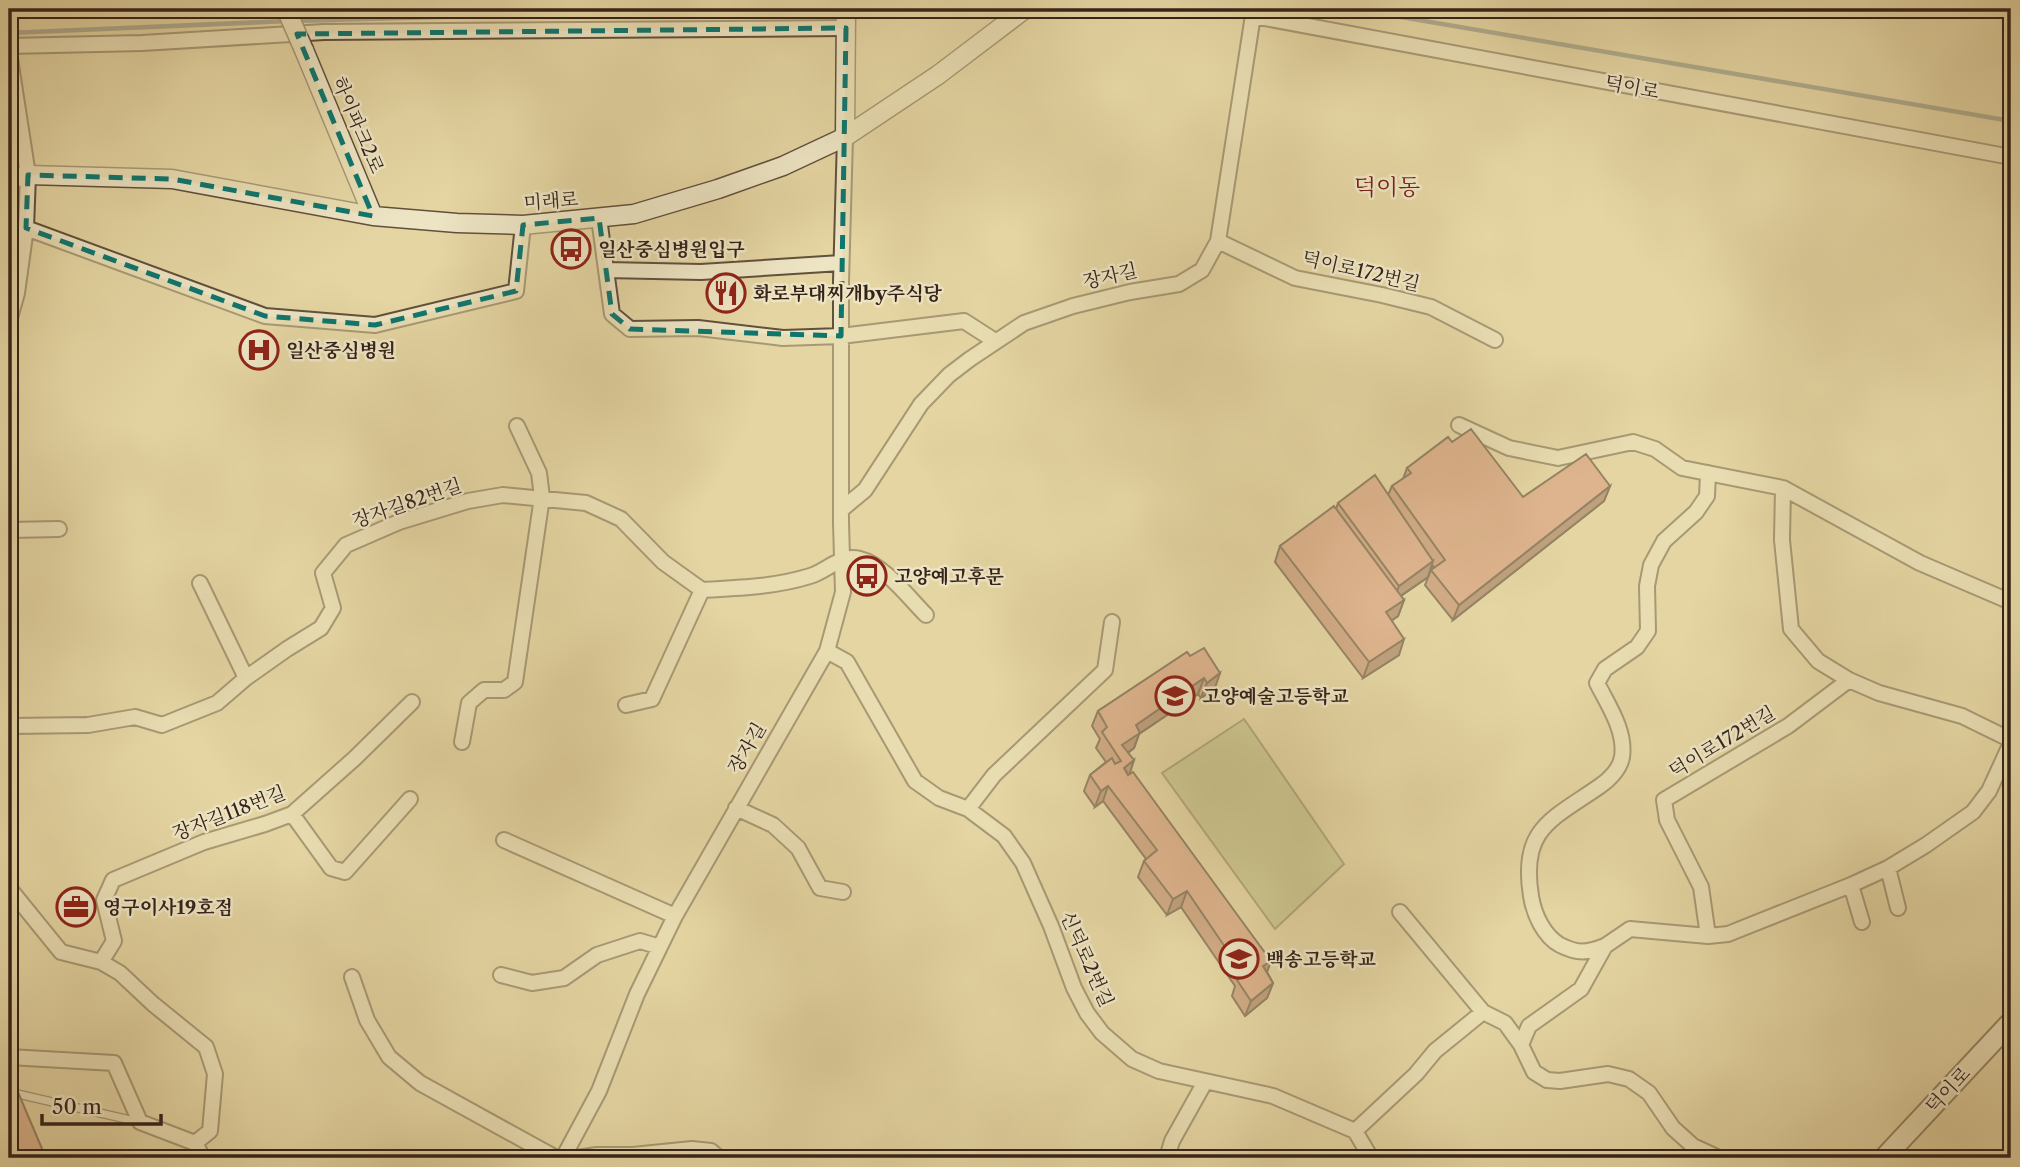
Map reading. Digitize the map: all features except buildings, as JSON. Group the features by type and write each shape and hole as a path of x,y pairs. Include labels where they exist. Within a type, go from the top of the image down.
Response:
{"main road":[{"name":"덕이로","path":"1884,1158 2011,1022"}],"street":[{"name":"하이파크2로","path":"286,9 373,216"},
{"name":"미래로","path":"9,179 28,175 172,179 373,216 457,223 523,225 634,214 783,166 845,137 938,75 1022,11"},
{"name":"장자길","path":"841,510 865,490 921,404 948,375 995,341 1024,323 1073,306 1130,292 1179,284 1202,270 1219,240 1254,12"},
{"name":"덕이로","path":"1254,12 2011,157"},
{"name":"장자길","path":"563,1158 599,1091 637,994 675,916 827,651 843,592 841,263 846,18"},
{"path":"9,46 142,43 324,32 846,18"},
{"path":"9,52 28,175 26,228 17,293 9,321"},
{"path":"599,218 611,314 630,329 698,328 783,338 841,336 964,321 995,341"},
{"path":"26,228 265,316 375,324 516,291 523,225"},
{"name":"덕이로172번길","path":"1219,240 1295,278 1431,307 1495,340"},
{"path":"606,270 701,272 841,263"},
{"path":"1459,425 1509,448 1558,458 1633,442 1655,449 1682,468 1783,488 1920,563 2011,602"},
{"path":"462,742 468,703 484,690 504,690 515,682 542,497 539,473 517,426"},
{"path":"1707,473 1707,496 1696,512 1664,541 1651,565 1647,586 1648,631 1637,647 1605,669 1597,683 1620,730 1622,758 1610,779 1542,827 1529,851 1528,877 1532,900 1549,939 1566,948 1587,953 1605,946 1630,929 1708,936 1728,934 1888,868 1973,812 1989,791 2011,741 1962,716 1880,693 1849,680 1818,661 1791,629 1782,540 1783,488"},
{"name":"장자길82번길","path":"9,728 88,725 135,717 162,725 217,703 246,678 321,628 333,608 323,573 346,545 399,522 468,501 503,495 586,503 621,519 663,562 702,590"},
{"path":"9,530 59,529"},
{"path":"626,705 652,699 702,590 781,583 813,575 841,559 860,559 881,569 926,615"},
{"path":"200,583 246,678"},
{"path":"968,809 994,775 1105,670 1112,622"},
{"name":"신덕로2번길","path":"827,651 847,662 915,781 939,798 968,809 1004,836 1023,863 1051,926 1074,988 1087,1013 1102,1033 1132,1059 1159,1071 1273,1096 1355,1131"},
{"name":"덕이로172번길","path":"1708,936 1700,887 1667,820 1664,800 1788,726 1849,680"},
{"name":"장자길118번길","path":"101,962 114,941 104,900 113,880 204,842 292,814 412,702"},
{"path":"292,814 331,869 345,872 410,799"},
{"path":"736,808 773,825 798,848 820,888 843,892"},
{"path":"503,840 675,916"},
{"path":"1888,868 1898,908"},
{"path":"1851,885 1862,922"},
{"path":"9,888 61,952 101,962 120,972 153,1004 206,1047 215,1074 210,1131 195,1143"},
{"path":"1400,912 1483,1012 1505,1023 1521,1045 1534,1072 1547,1080 1560,1081 1608,1074 1629,1080 1649,1093 1673,1128 1693,1146 1719,1158"},
{"path":"501,975 532,983 564,978 597,955 640,941 660,947"},
{"path":"1521,1045 1529,1027 1581,989 1605,946"},
{"path":"352,977 367,1020 388,1057 419,1083 556,1158"},
{"path":"1371,1158 1355,1131 1416,1074 1435,1051 1483,1012"},
{"path":"9,1057 114,1063 140,1122 195,1143 203,1158"},
{"path":"1167,1158 1172,1141 1205,1082"},
{"path":"577,1158 597,1155 633,1156 692,1149 711,1150 719,1158"}],"lane":[{"path":"9,1091 140,1122"}],"highlighted area":[{"path":"846,28 841,336 630,329 612,314 599,218 523,225 516,291 375,325 265,316 26,228 28,175 172,179 373,216 297,34"}],"green space":[{"path":"13,9 158,9 14,17"},
{"path":"1244,719 1344,864 1275,929 1162,773"}],"waterway":[{"path":"296,21 718,9"},
{"path":"1354,9 2011,121"},
{"path":"9,33 288,21"}],"place":[{"name":"일산중심병원입구","path":"571,249"},
{"name":"화로부대찌개by주식당","path":"726,293"},
{"name":"일산중심병원","path":"259,350"},
{"name":"고양예고후문","path":"867,576"},
{"name":"고양예술고등학교","path":"1175,696"},
{"name":"영구이사19호점","path":"76,907"},
{"name":"백송고등학교","path":"1239,959"}],"district":[{"name":"덕이동","path":"1387,187"}]}
